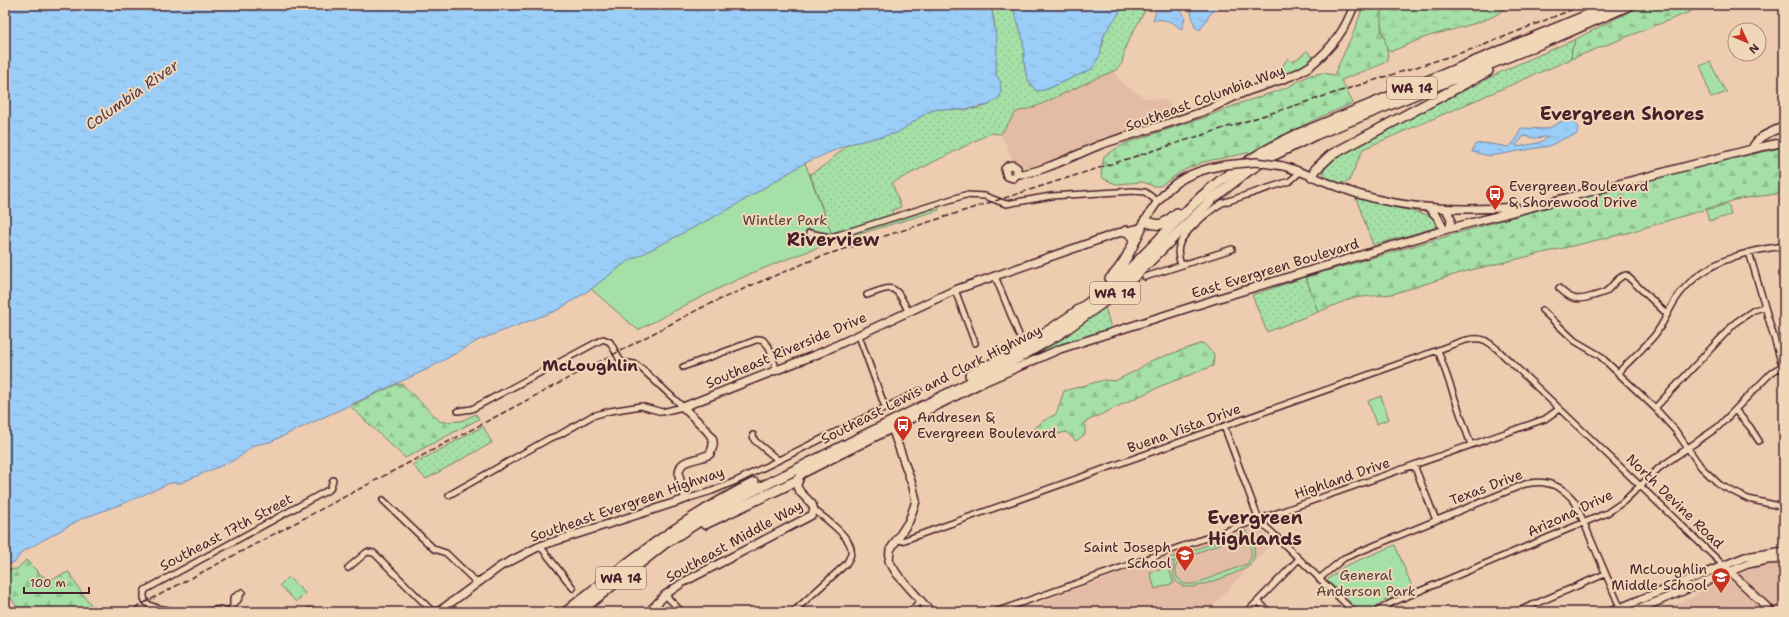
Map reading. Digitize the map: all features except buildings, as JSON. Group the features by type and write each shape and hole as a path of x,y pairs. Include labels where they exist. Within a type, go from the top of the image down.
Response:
{"highway":[{"name":"Southeast Lewis and Clark Highway","path":"566,612 645,549 720,500 974,373 1025,346 1066,320 1123,275 1185,212 1218,182 1252,158 1296,135 1612,5"},
{"name":"Southeast Lewis and Clark Highway","path":"579,612 664,544 699,521 755,489 1011,362 1061,333 1105,301 1136,275 1211,200 1248,171 1270,157 1316,135 1557,37 1630,5"},
{"path":"1312,176 1322,162 1343,149 1460,85 1557,37"},
{"path":"1066,320 1078,307 1120,269 1143,224 1162,225 1192,200 1218,182"},
{"path":"1126,231 1132,235 1134,242"},
{"path":"664,544 772,491 798,480"}],"street":[{"name":"Southeast Columbia Way","path":"1076,156 1079,153 1100,145 1207,110 1248,91 1293,76 1309,66 1333,44 1345,26 1354,5"},
{"name":"Southeast Columbia Way","path":"1017,174 1028,172 1076,156 1081,156 1206,114 1250,94 1286,82 1304,74 1323,60 1337,45 1348,28 1358,5"},
{"path":"1752,149 1754,143 1760,138 1784,126"},
{"name":"East Evergreen Boulevard","path":"798,480 802,474 892,428 1015,368 1060,349 1447,229 1527,207 1576,196 1752,149 1784,142"},
{"path":"1143,224 1157,201 1167,190 1182,179 1200,170 1225,165 1256,162 1283,166 1369,197 1394,203 1429,208 1477,209 1527,207"},
{"path":"1181,265 1178,255 1180,242 1215,207 1222,203 1290,181 1300,172"},
{"path":"809,232 830,237 965,195 985,196 1006,204 1051,196 1134,191 1145,192 1157,201"},
{"path":"1429,208 1447,229"},
{"path":"1446,208 1451,218 1447,229"},
{"name":"Southeast Riverside Drive","path":"449,495 592,416 610,410 641,406 658,412 683,407 777,371 859,336 908,311 955,290 1143,224"},
{"path":"1618,373 1655,335 1676,298 1702,271 1710,266 1749,252 1784,246"},
{"path":"1145,277 1232,249"},
{"path":"1749,252 1784,372"},
{"path":"1559,288 1564,294 1577,300 1605,292 1620,276 1626,275 1667,314"},
{"path":"995,276 1019,335"},
{"path":"867,295 887,288 894,289 900,294 908,311"},
{"path":"955,290 975,343"},
{"path":"1655,408 1736,322 1754,310 1764,307"},
{"path":"1542,310 1575,342 1599,355 1655,408 1672,426 1701,467 1720,485 1748,499 1784,507"},
{"path":"859,336 885,407"},
{"name":"Buena Vista Drive","path":"896,540 902,541 1438,350 1472,339 1480,338"},
{"name":"North Devine Road","path":"1480,338 1490,342 1772,612"},
{"path":"458,411 472,409 603,339 610,342 621,362 635,364 641,368 683,407 712,437 713,445 710,454 684,463 680,466 679,473 686,499"},
{"path":"683,367 759,339 763,340 769,347 777,371"},
{"path":"1438,350 1471,445"},
{"name":"Arizona Drive","path":"1376,612 1391,603 1607,513 1623,502 1659,468 1718,427 1772,372 1783,365"},
{"name":"Southeast Evergreen Highway","path":"438,612 501,566 540,546 730,484 918,391"},
{"name":"Highland Drive","path":"995,612 1545,419 1559,409"},
{"path":"1735,410 1750,427 1759,441"},
{"path":"1224,426 1259,520 1354,612"},
{"path":"892,428 913,487 916,501 909,521 890,550 889,561 897,574 920,601 932,612"},
{"path":"753,435 754,440 778,460"},
{"path":"1414,465 1436,520"},
{"name":"Southeast 17th Street","path":"177,612 151,607 146,602 144,594 145,590 330,489 332,480"},
{"path":"793,612 846,564 850,557 851,550 849,543 824,517 814,510 812,504 798,489 798,480"},
{"name":"Texas Drive","path":"1319,579 1344,558 1525,484 1536,481 1547,482 1568,492 1575,502 1585,522 1621,610"},
{"path":"383,500 434,549 446,553 477,583"},
{"name":"Southeast Middle Way","path":"649,612 664,595 682,583 808,517 813,514 814,510"},
{"path":"540,546 573,588"},
{"path":"1610,612 1621,610 1723,565 1745,557 1784,551"},
{"path":"348,568 366,552 374,553 431,610 438,612"},
{"path":"1248,612 1299,558"},
{"path":"1632,612 1729,571 1767,560 1784,559"},
{"path":"1516,612 1605,574"},
{"path":"664,595 682,612"},
{"path":"910,612 920,601"},
{"path":"1258,601 1269,612"},
{"path":"205,612 221,609 231,612 233,605"}],"shaded area":[{"path":"1113,71 1123,84 1145,98 1165,100 1183,116 1096,143 1025,169 1022,169 1018,161 1013,160 1001,134 1016,112 1035,107"},
{"name":"Saint Joseph School","path":"1256,525 1273,542 1207,612 1043,612 1040,602"},
{"path":"1784,563 1784,612 1778,612 1742,577 1741,573 1743,570 1770,564"},
{"name":"McLoughlin Middle School","path":"1729,579 1764,612 1657,612 1693,597 1699,591"}],"green space":[{"path":"991,5 1012,5 1022,36 1026,74 1028,80 1037,91 1045,90 1092,69 1103,44 1104,34 1125,5 1148,5 1126,45 1122,63 1116,70 1035,107 1016,112 1001,134 991,133 892,183 901,207 892,210 893,215 832,235 810,174 825,165 849,144 897,133 928,112 938,109 960,110 979,108 989,105 1000,97 996,75 995,26"},
{"path":"1363,5 1385,5 1382,9 1381,31 1386,39 1388,60 1380,65 1341,80 1353,103 1320,117 1252,152 1203,162 1184,170 1160,186 1153,186 1143,182 1116,184 1104,179 1101,175 1104,156 1126,143 1206,117 1241,103 1286,88 1310,75 1323,73 1334,75 1356,27"},
{"path":"1385,5 1506,6 1502,11 1483,21 1426,37 1392,51 1387,50 1381,21 1382,10"},
{"path":"1642,5 1707,5 1571,59 1572,49 1576,39"},
{"path":"1576,39 1572,49 1571,59 1363,149 1349,181 1343,183 1336,182 1329,180 1324,176 1323,172 1330,161 1359,144 1507,69"},
{"path":"1307,51 1314,58 1300,68 1283,75 1283,65 1288,58 1293,62"},
{"path":"1710,62 1727,92 1711,98 1700,66"},
{"path":"1784,147 1784,193 1739,199 1627,233 1467,271 1392,294 1352,298 1318,312 1306,277 1641,180"},
{"name":"Wintler Park","path":"805,163 832,235 936,201 939,210 834,242 792,257 721,287 638,330 591,289 625,263 729,209"},
{"path":"1356,198 1428,215 1434,220 1435,228 1373,245"},
{"path":"1728,204 1731,215 1709,221 1706,210"},
{"path":"1306,277 1318,312 1267,332 1252,295"},
{"path":"1105,307 1111,328 1035,357 1035,354 1062,338"},
{"path":"1203,343 1214,354 1213,366 1161,386 1085,422 1085,434 1076,441 1066,432 1036,439 1033,430 1043,421 1056,414 1064,391 1104,380 1115,381 1137,370 1150,361"},
{"path":"402,384 441,422 461,421 476,414 479,419 405,458 350,406 395,385"},
{"path":"1381,396 1389,419 1376,424 1368,401"},
{"path":"483,426 492,443 426,479 412,465"},
{"path":"1247,531 1248,534 1243,536 1251,542 1254,549 1254,558 1245,569 1211,582 1190,587 1185,587 1177,582 1173,570 1175,561 1169,562 1168,559","holes":["1233,539 1243,540 1250,546 1251,555 1247,564 1194,584 1184,584 1177,577 1175,568 1180,559"]},
{"name":"General Anderson Park","path":"1395,545 1413,589 1383,601 1369,612 1360,612 1327,580 1345,566"},
{"path":"26,560 41,575 49,580 69,572 77,586 96,612 20,612 5,588 5,572 6,570 17,569"},
{"path":"1168,567 1174,583 1155,589 1150,573"},
{"path":"288,577 305,593 296,602 280,585"}],"water":[{"name":"Columbia River","path":"5,5 991,5 997,43 996,75 1000,80 1001,91 1000,97 989,105 960,110 938,109 928,112 897,133 849,144 805,163 729,209 625,263 591,289 558,310 479,340 428,369 270,442 254,445 241,456 230,462 180,483 170,483 125,503 81,519 22,552 15,562 5,566"},
{"path":"1012,5 1125,5 1104,34 1100,55 1092,69 1045,90 1037,91 1028,79 1026,73 1022,36"},
{"path":"1158,5 1178,5 1185,17 1181,29 1168,21 1153,20"},
{"path":"1189,5 1221,5 1210,14 1200,30 1195,27"},
{"path":"1568,118 1578,127 1576,135 1565,138 1549,146 1490,156 1472,152 1476,144 1485,143 1509,147 1516,140 1521,128 1547,129","holes":["1524,136 1548,138 1538,143 1517,147 1517,144"]}],"railway":[{"path":"127,612 701,308 750,286 822,256 1479,47 1583,5"}],"place":[{"name":"Evergreen Boulevard & Shorewood Drive","path":"1495,211"},
{"name":"Andresen & Evergreen Boulevard","path":"903,442"},
{"name":"Saint Joseph School","path":"1185,572"},
{"name":"McLoughlin Middle School","path":"1721,594"}],"district":[{"name":"Evergreen Shores","path":"1622,114"},
{"name":"Riverview","path":"833,240"},
{"name":"McLoughlin","path":"590,365"},
{"name":"Evergreen Highlands","path":"1255,528"}]}
